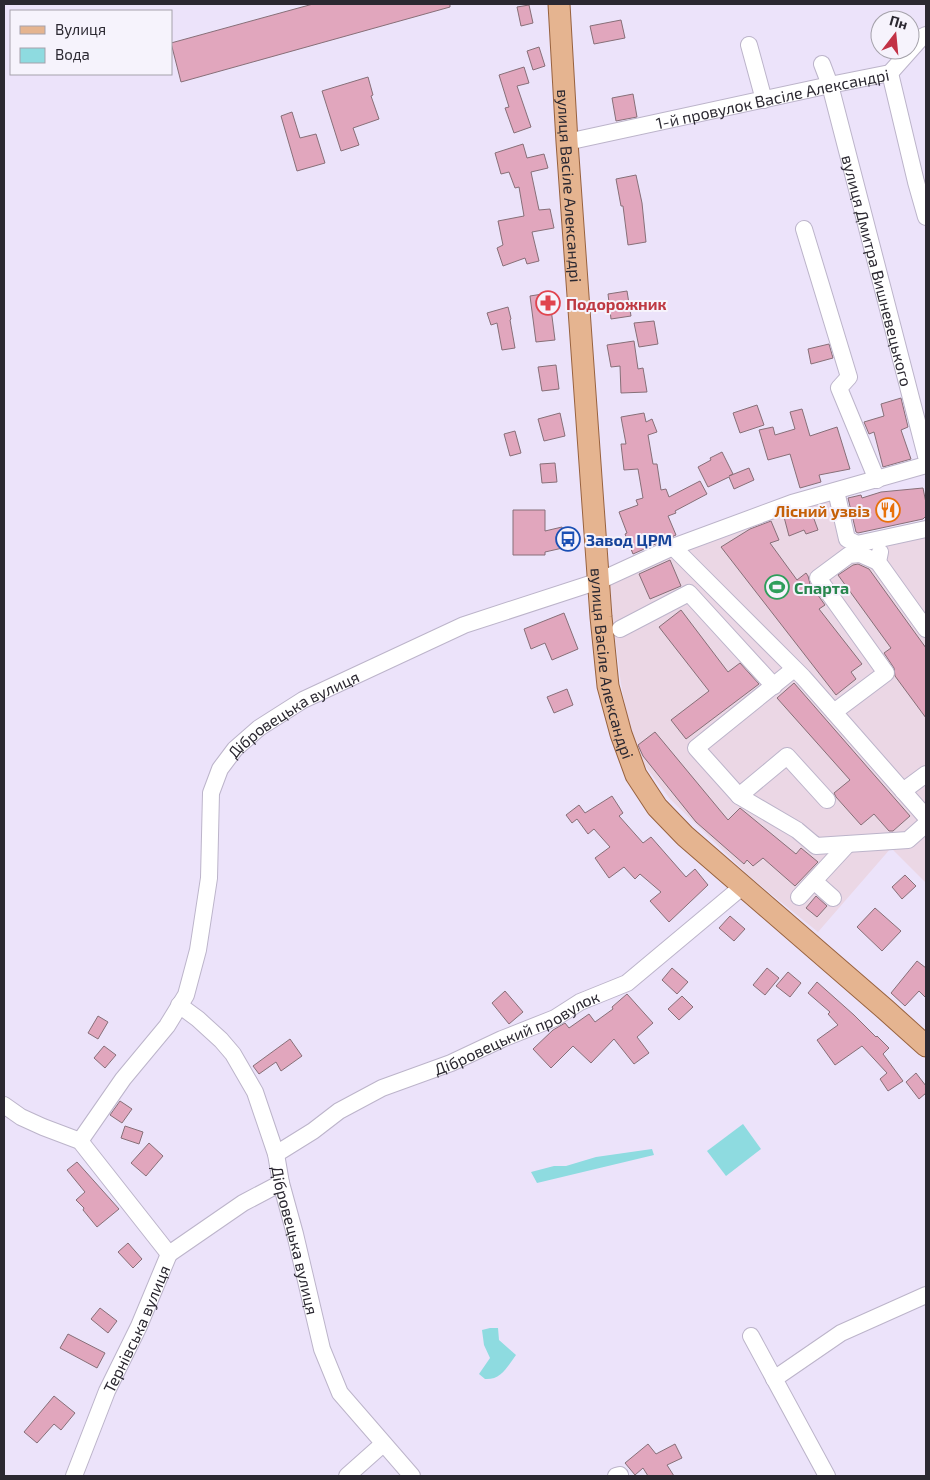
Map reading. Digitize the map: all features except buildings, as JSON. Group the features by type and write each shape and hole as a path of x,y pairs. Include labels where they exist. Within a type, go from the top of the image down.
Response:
{"main road":[{"name":"вулиця Васіле Александрі","path":"559,4 601,617 608,686 621,734 636,775 657,807 685,836 926,1046"}],"street":[{"path":"890,73 904,56 926,35"},
{"path":"749,45 764,100"},
{"name":"вулиця Дмитра Вишневецького","path":"822,64 830,85 926,465"},
{"name":"1-й провулок Васіле Александрі","path":"567,142 890,73 921,181 926,217"},
{"path":"804,229 849,377 839,388 877,480"},
{"name":"Дібровецька вулиця","path":"80,1141 123,1079 167,1026 186,995 198,950 209,878 211,793 220,769 235,749 259,728 302,700 464,625 599,581 673,547 792,503 926,465"},
{"path":"836,491 847,539 857,544 926,529"},
{"path":"878,562 882,539"},
{"path":"673,547 794,669 926,817"},
{"path":"834,712 886,673 818,578 849,554 860,554 878,562 926,629"},
{"path":"620,629 689,592 774,686"},
{"path":"794,669 696,748 738,796 797,830 816,846 908,840 926,824"},
{"path":"738,796 787,756 827,800"},
{"path":"903,791 926,774"},
{"path":"799,897 848,844"},
{"path":"814,881 833,898"},
{"name":"Дібровецький провулок","path":"276,1154 313,1131 339,1111 382,1088 451,1063 502,1039 556,1018 580,1002 627,983 744,886"},
{"name":"Дібровецька вулиця","path":"179,1005 221,1040 233,1054 255,1092 276,1154 281,1183 322,1349 340,1393 412,1476"},
{"path":"4,1105 21,1117 80,1141"},
{"name":"Тернівська вулиця","path":"74,1476 107,1391 139,1326 169,1254 80,1141"},
{"path":"169,1254 243,1203 281,1183"},
{"path":"774,1379 841,1333 926,1295"},
{"path":"751,1336 827,1476"},
{"path":"347,1476 383,1444"}],"shaded area":[{"name":"Завод ЦРМ","path":"829,497 841,545 860,551 902,543 926,535 926,883 891,848 818,932 750,877 670,799 637,755 633,747 621,684 607,579"}],"water":[{"path":"743,1124 761,1149 726,1176 707,1151"},
{"path":"652,1149 654,1155 537,1183 531,1172 554,1166 566,1166 596,1157"},
{"path":"498,1328 499,1340 516,1355 499,1375 491,1379 485,1379 479,1374 490,1358 484,1345 482,1330"}],"place":[{"name":"Подорожник","path":"548,303"},
{"name":"Лісний узвіз","path":"888,510"},
{"name":"Завод ЦРМ","path":"568,539"},
{"name":"Спарта","path":"777,587"}]}
